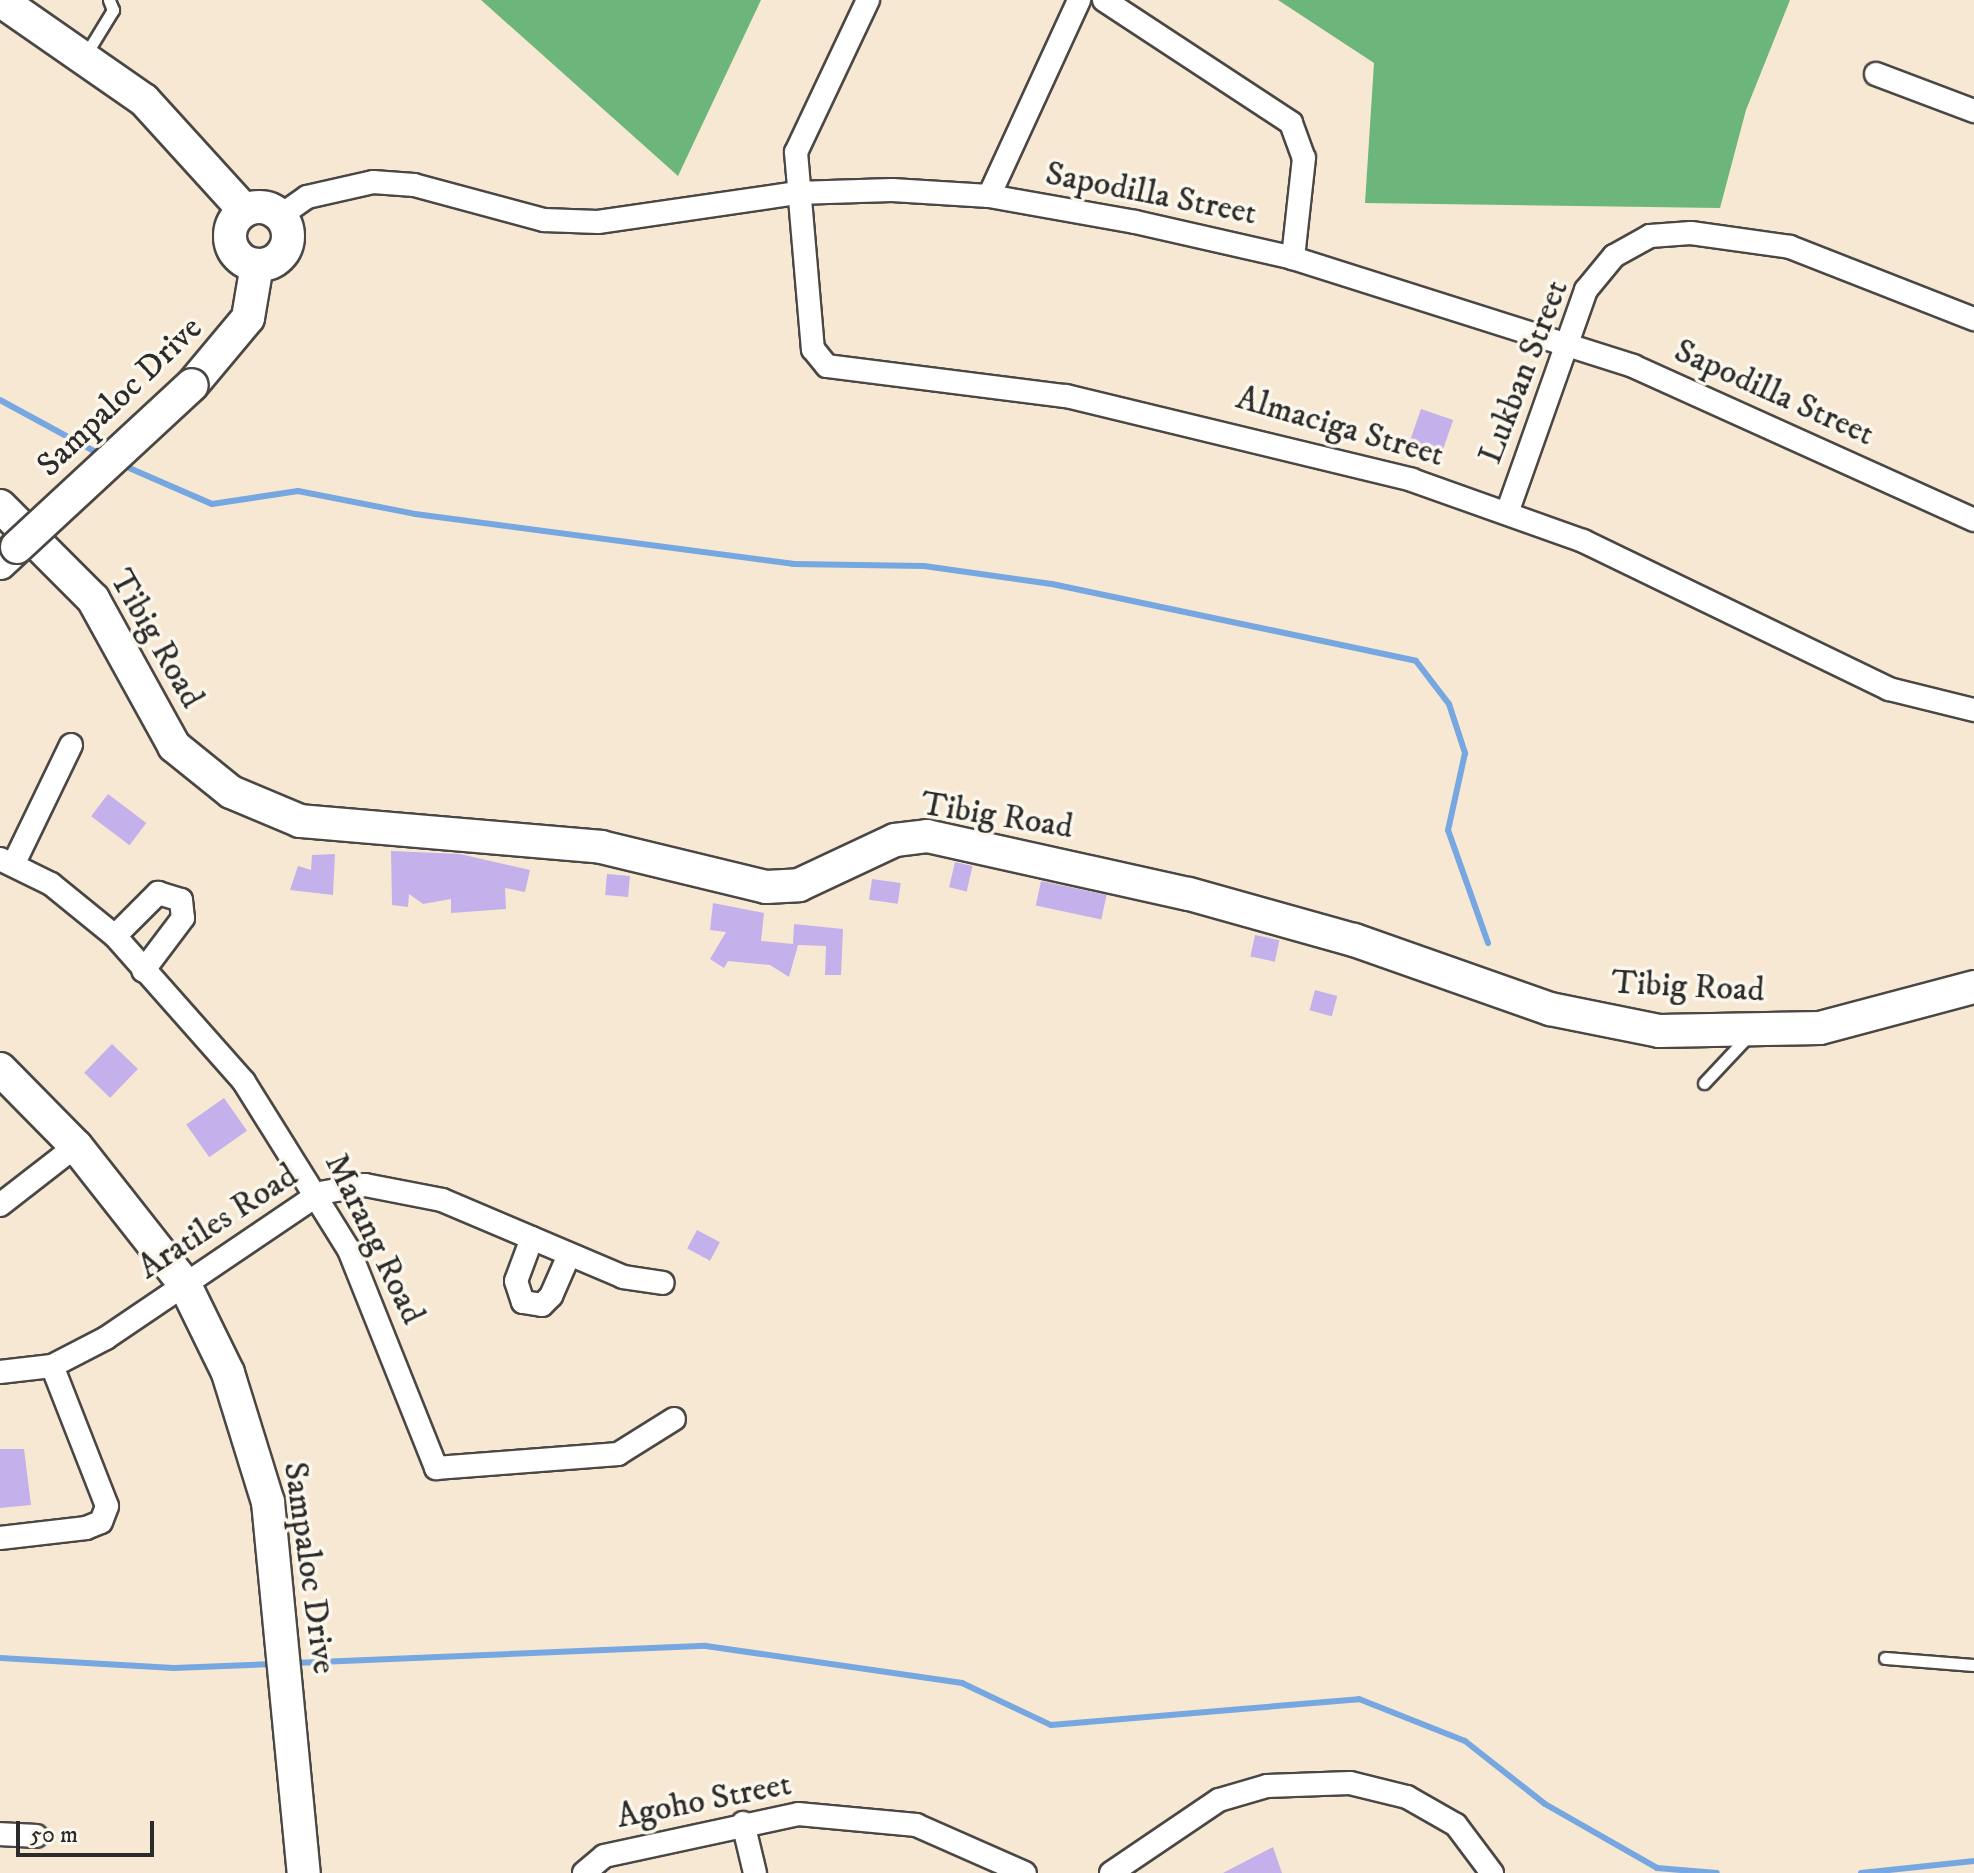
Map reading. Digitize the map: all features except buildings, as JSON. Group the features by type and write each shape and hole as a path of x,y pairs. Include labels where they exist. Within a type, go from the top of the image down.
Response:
{"main road":[{"path":"0,0 86,54 181,134 244,210"},
{"path":"263,207 280,216 288,234 283,252 257,265 240,258 230,242 232,224 244,210 263,207"},
{"name":"Sampaloc Drive","path":"9,555 192,385 248,318 257,265"},
{"name":"Tibig Road","path":"0,506 93,599 174,746 231,792 275,813 351,828 601,847 766,887 799,885 895,840 927,836 1068,864 1339,936 1604,1024 1752,1031 1870,1019 1974,987"},
{"name":"Sampaloc Drive","path":"0,1069 76,1146 184,1283 245,1422 268,1502 281,1596 304,1873"}],"street":[{"name":"Almaciga Street","path":"868,0 796,152 796,193 813,349 827,366 1066,396 1198,423 1507,513 1597,547 1877,684 1974,710"},
{"path":"989,196 1079,0"},
{"path":"1104,0 1291,123 1304,158 1293,258"},
{"path":"1876,74 1974,111"},
{"name":"Sapodilla Street","path":"280,216 307,197 373,182 414,185 544,220 598,222 796,193 989,196 1293,258 1568,343 1704,396 1974,520"},
{"name":"Lukban Street","path":"1507,513 1586,290 1614,256 1650,236 1691,233 1829,259 1974,319"},
{"path":"7,861 71,745"},
{"name":"Marang Road","path":"7,861 115,936 244,1082 320,1193 376,1311 425,1456 436,1468 618,1454 674,1419"},
{"path":"115,936 158,893 181,900 183,918 143,971"},
{"path":"0,1205 76,1146"},
{"name":"Aratiles Road","path":"0,1372 52,1366 320,1193 398,1187 569,1255 663,1283"},
{"path":"532,1238 516,1281 523,1302 542,1305 551,1296 569,1255"},
{"path":"0,1538 86,1528 101,1522 107,1506 52,1366"},
{"path":"1111,1873 1219,1800 1267,1786 1350,1783 1407,1797 1456,1825 1492,1873"},
{"name":"Agoho Street","path":"584,1873 604,1856 743,1823 798,1814 878,1817 916,1825 1015,1872"},
{"path":"743,1823 755,1873"},
{"path":"0,1834 36,1836"}],"lane":[{"path":"86,54 113,10 109,0"},
{"path":"1704,1083 1752,1031"},
{"path":"1885,1658 1974,1665"}],"green space":[{"path":"481,0 761,0 678,176"},
{"path":"1278,0 1790,0 1746,110 1720,208 1365,203 1374,63"}],"waterway":[{"path":"0,400 103,456"},
{"path":"120,464 212,504 298,491 415,514 793,564 924,566 1052,584 1416,661 1449,704 1465,753 1448,830 1488,943"},
{"path":"295,1663 706,1646 962,1683 1051,1725 1359,1699 1465,1741 1545,1804 1657,1868 1717,1873"},
{"path":"0,1658 174,1668 272,1664"},
{"path":"1861,1873 1974,1861"}]}
